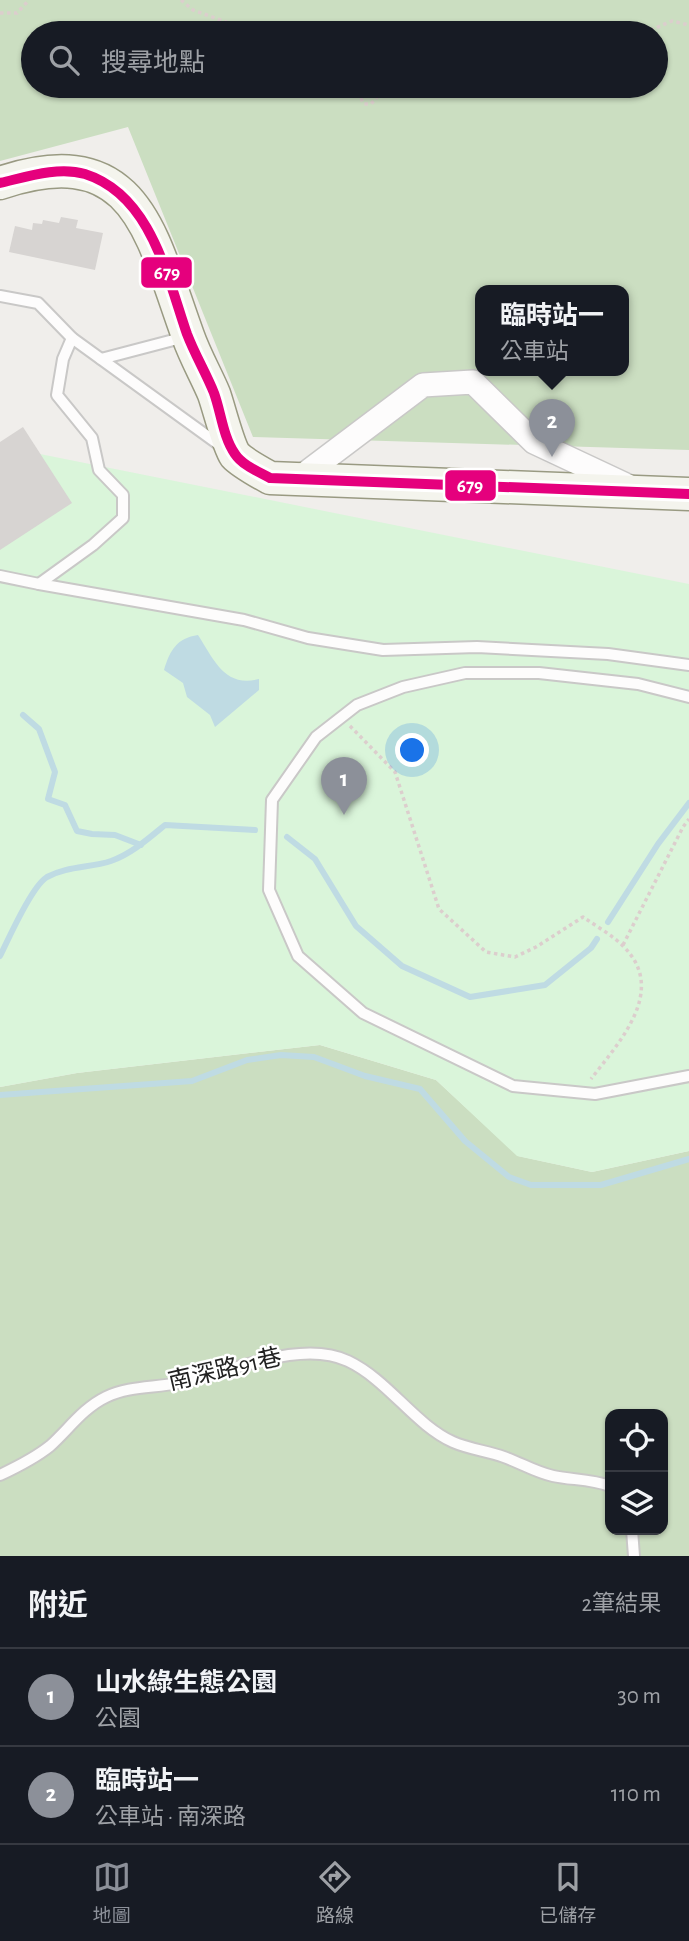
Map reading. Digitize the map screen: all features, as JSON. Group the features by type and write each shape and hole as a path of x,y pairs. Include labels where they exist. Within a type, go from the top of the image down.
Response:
{"main road":[{"path":"0,183 45,172 71,171 89,175 125,197 138,211 149,231 182,314 187,336 214,394 235,455 270,478 689,494"}],"street":[{"path":"297,480 423,385 474,382 534,442 642,492"}],"lane":[{"path":"0,296 38,303 72,338 165,408 235,455"},
{"path":"101,359 187,336"},
{"path":"39,584 93,545 123,518 123,495 99,470 92,438 57,395 63,359 72,338"},
{"path":"0,576 244,620 308,638 383,650 503,649 608,654 689,666"},
{"path":"689,697 638,684 539,673 465,673 403,687 357,705 316,737 272,800 269,890 298,956 363,1013 513,1086 595,1094 689,1076"},
{"name":"南深路91巷","path":"0,1475 49,1447 85,1411 123,1390 178,1383 224,1373 266,1358 303,1354 330,1355 348,1361 383,1384 433,1429 452,1441 504,1457 536,1472 605,1484"},
{"path":"632,1535 634,1556"}],"path":[{"path":"0,13 17,13 29,0"},
{"path":"181,0 193,10 223,21"},
{"path":"668,23 672,21 689,25"},
{"path":"361,98 364,104 371,104 376,98"},
{"path":"341,717 395,772 439,909 486,952 515,957 583,917 623,945 639,966 643,988 636,1011 626,1032 581,1093"},
{"path":"623,945 689,819"}],"green space":[{"path":"0,0 689,0 689,450 253,437 128,127 0,161"},
{"path":"0,446 689,584 689,1151 592,1172 517,1156 436,1080 320,1045 77,1073 0,1087"},
{"path":"320,1045 436,1080 518,1156 592,1172 689,1151 689,1556 0,1556 0,1087 77,1073"}],"water":[{"path":"198,635 215,662 229,676 247,681 259,679 259,690 215,727 210,715 187,697 183,683 164,670 175,646"}],"building":[{"path":"61,217 78,220 76,228 103,233 95,270 9,252 15,226 32,230 33,223 42,224 43,220 59,223"},
{"path":"23,427 72,503 0,550 0,442"}],"waterway":[{"path":"23,715 39,729 55,772 48,799 65,805 77,831 115,835 141,845"},
{"path":"608,922 658,844 689,803"},
{"path":"0,956 28,901 47,877 118,858 139,846 165,825 255,830"},
{"path":"287,837 315,859 356,926 402,966 470,997 545,985 591,948 597,939"},
{"path":"0,1095 192,1081 247,1060 281,1055 314,1057 365,1076 420,1089 465,1141 509,1177 531,1185 601,1185 689,1159"}],"transit line":[{"name":"679","path":"0,183 42,173 75,172 108,185 126,200 141,219 163,263 187,334 214,393 231,447 242,462 270,478 689,494"}],"place":[{"name":"臨時站一","path":"552,457"},
{"name":"山水綠生態公園","path":"344,815"}]}
